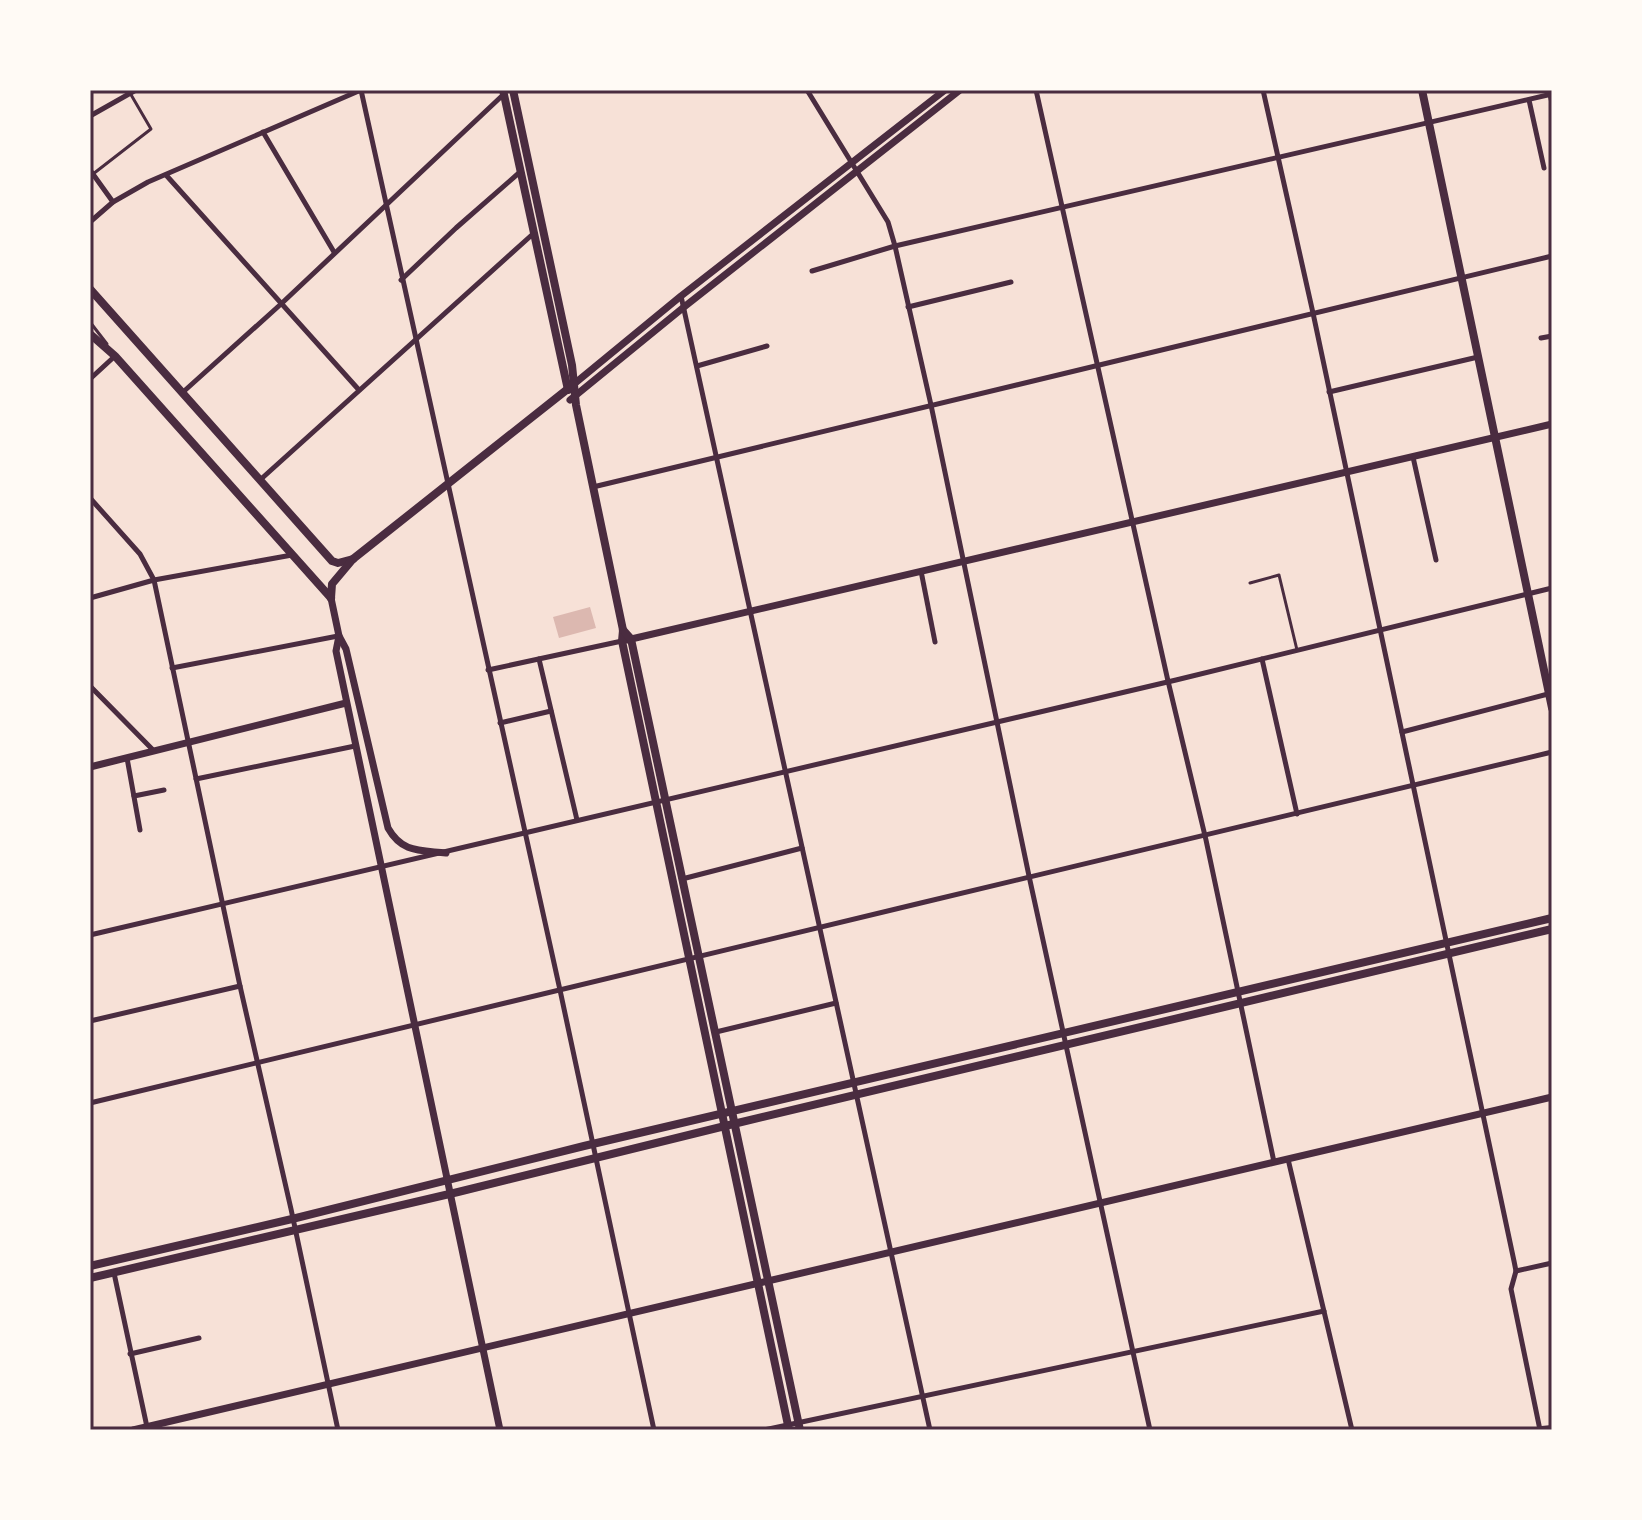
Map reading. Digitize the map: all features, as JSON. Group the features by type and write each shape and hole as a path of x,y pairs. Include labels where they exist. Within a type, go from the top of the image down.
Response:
{"main road":[{"path":"513,90 572,365 572,392"},
{"path":"1422,90 1552,708"},
{"path":"503,92 623,630 665,800 727,1113 800,1426"},
{"path":"515,151 526,149"},
{"path":"90,289 332,561 338,563 353,559"},
{"path":"90,334 115,356 331,598"},
{"path":"331,598 332,584 353,559 447,484 572,392"},
{"path":"626,640 655,802 715,1032 727,1113"},
{"path":"90,1266 1552,918"},
{"path":"90,1278 1552,929"},
{"path":"730,1125 757,1283 788,1427"},
{"path":"1541,1430 1552,1429"}],"street":[{"path":"90,222 113,202 148,182 361,90 654,1430"},
{"path":"807,90 888,222 895,246 1150,1430"},
{"path":"572,392 681,296 945,90"},
{"path":"572,392 960,90"},
{"path":"1036,90 1205,834 1274,1162"},
{"path":"1263,90 1516,1271 1511,1289 1541,1430"},
{"path":"90,116 133,92"},
{"path":"182,393 281,304 503,92"},
{"path":"812,271 895,246 1550,93 1552,103"},
{"path":"1529,100 1544,168"},
{"path":"263,132 334,252"},
{"path":"92,172 113,202"},
{"path":"401,280 520,172"},
{"path":"166,175 359,390"},
{"path":"260,480 534,233"},
{"path":"593,487 1552,256"},
{"path":"908,307 1011,282"},
{"path":"681,296 930,1430"},
{"path":"1541,338 1552,336"},
{"path":"697,366 767,346"},
{"path":"90,379 115,356"},
{"path":"1329,392 1478,357"},
{"path":"488,670 1552,424"},
{"path":"1413,457 1436,560"},
{"path":"90,498 140,554 154,580 338,1430"},
{"path":"90,598 154,580 292,555"},
{"path":"921,571 935,642"},
{"path":"90,935 446,853 1552,588"},
{"path":"331,598 388,828 401,845 446,853"},
{"path":"172,668 339,636"},
{"path":"339,636 336,651 346,703 500,1430"},
{"path":"539,659 577,820"},
{"path":"1262,659 1297,814"},
{"path":"90,686 155,751"},
{"path":"1402,732 1549,694"},
{"path":"90,767 346,703"},
{"path":"500,723 551,711"},
{"path":"196,779 355,746"},
{"path":"90,1103 1552,752"},
{"path":"127,758 140,830"},
{"path":"134,796 164,790"},
{"path":"682,879 802,848"},
{"path":"90,1021 240,986"},
{"path":"715,1032 836,1003"},
{"path":"133,1430 1552,1097"},
{"path":"1288,1159 1352,1430"},
{"path":"1516,1271 1552,1263"},
{"path":"114,1273 147,1427"},
{"path":"764,1430 800,1426 1324,1311"},
{"path":"130,1354 199,1338"}],"lane":[{"path":"92,172 151,129 133,92"},
{"path":"90,322 115,356"},
{"path":"1250,583 1279,575 1297,650"}],"shaded area":[{"path":"590,607 596,628 559,638 553,617"}]}
